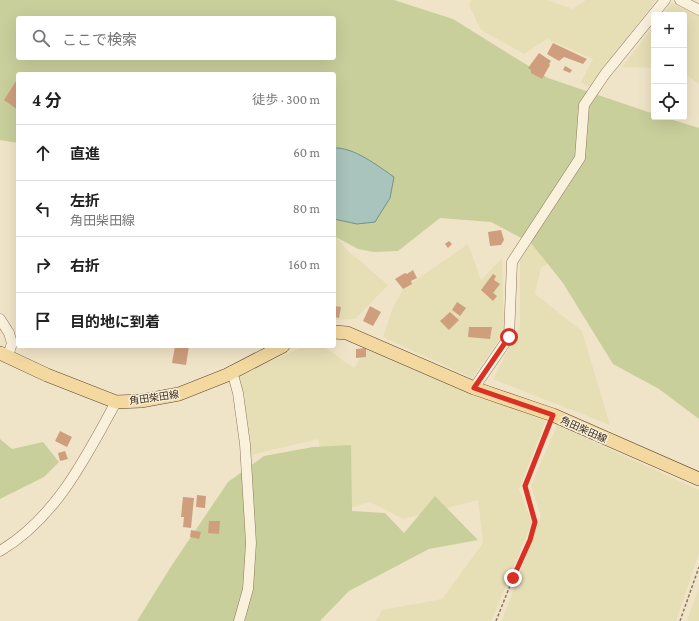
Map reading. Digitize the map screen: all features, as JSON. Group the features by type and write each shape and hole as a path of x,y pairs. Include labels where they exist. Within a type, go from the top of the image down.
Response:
{"main road":[{"name":"角田柴田線","path":"336,332 347,333 474,388 553,415 699,479"},
{"name":"角田柴田線","path":"4,355 47,375 116,402 141,401 179,394 226,375 279,348"}],"street":[{"path":"474,388 509,337 512,262 580,158 584,106 604,74 665,0"},
{"path":"680,0 699,10"},
{"path":"0,319 9,333 12,343 4,355"},
{"path":"232,371 238,394 245,444 252,543 248,590 239,621"},
{"path":"0,551 31,528 47,512 63,491 92,446 116,402"}],"path":[{"path":"496,621 530,540 535,522 525,486 553,415"},
{"path":"680,621 699,567"}],"shaded area":[{"path":"471,0 547,0 573,9 586,0 655,0 591,88 581,82 593,59 547,39 524,54 481,30 469,5"},
{"path":"672,3 699,16 699,84 687,75 687,12 665,12"},
{"path":"651,30 651,68 622,67"},
{"path":"578,171 577,243 541,268 535,294 582,331 610,425 493,379 520,327 520,261"},
{"path":"336,236 347,250 388,285 355,319 336,320"},
{"path":"468,244 481,280 502,258 504,333 472,378 383,337 392,310 403,289"},
{"path":"368,345 546,420 519,489 532,523 491,621 376,621 382,610 442,599 483,543 478,500 403,519 370,502 333,513 318,439 251,455 238,376 301,348 326,348 354,368"},
{"path":"557,425 699,490 699,553 676,621 502,621 541,516 531,486"},
{"path":"699,588 699,621 687,621"}],"green space":[{"path":"0,0 394,0 453,19 548,78 651,113 651,120 673,120 699,128 699,419 659,389 613,364 563,283 531,243 491,222 440,218 398,251 374,252 358,249 336,237 336,72 16,72 16,143 0,140"},
{"path":"0,439 12,449 43,442 59,462 44,477 0,499"},
{"path":"351,445 352,511 385,513 404,533 435,496 478,540 429,549 349,591 320,621 137,621 172,565 228,482 264,456 313,447"}],"water":[{"path":"336,148 358,154 394,177 390,198 375,222 357,224 336,219"}],"building":[{"path":"553,43 587,59 583,64 564,57 559,61 547,54"},
{"path":"539,53 551,61 542,79 531,73 531,70 528,68"},
{"path":"565,66 572,70 570,73 563,70"},
{"path":"16,81 16,109 4,100"},
{"path":"501,230 504,240 501,245 490,246 488,232"},
{"path":"449,241 452,244 448,248 445,244"},
{"path":"413,270 417,278 411,281 412,284 403,289 395,279"},
{"path":"493,274 496,276 494,280 500,284 493,293 497,296 493,301 481,290"},
{"path":"457,302 466,308 460,316 452,310"},
{"path":"336,306 341,307 339,318 336,317"},
{"path":"370,306 381,312 373,326 363,321"},
{"path":"450,312 459,320 449,330 440,321"},
{"path":"469,327 492,327 490,339 468,337"},
{"path":"175,348 189,348 186,365 172,363"},
{"path":"366,348 366,357 356,358 356,349"},
{"path":"60,431 72,437 67,447 55,441"},
{"path":"65,451 68,459 60,461 58,453"},
{"path":"197,495 206,496 205,508 196,507"},
{"path":"183,497 194,498 191,528 183,527 184,517 181,517"},
{"path":"209,521 220,521 219,534 208,533"},
{"path":"191,530 201,532 199,539 190,537"}],"route":[{"path":"509,337 474,388 553,415 525,486 535,522 530,540 513,578"}]}
